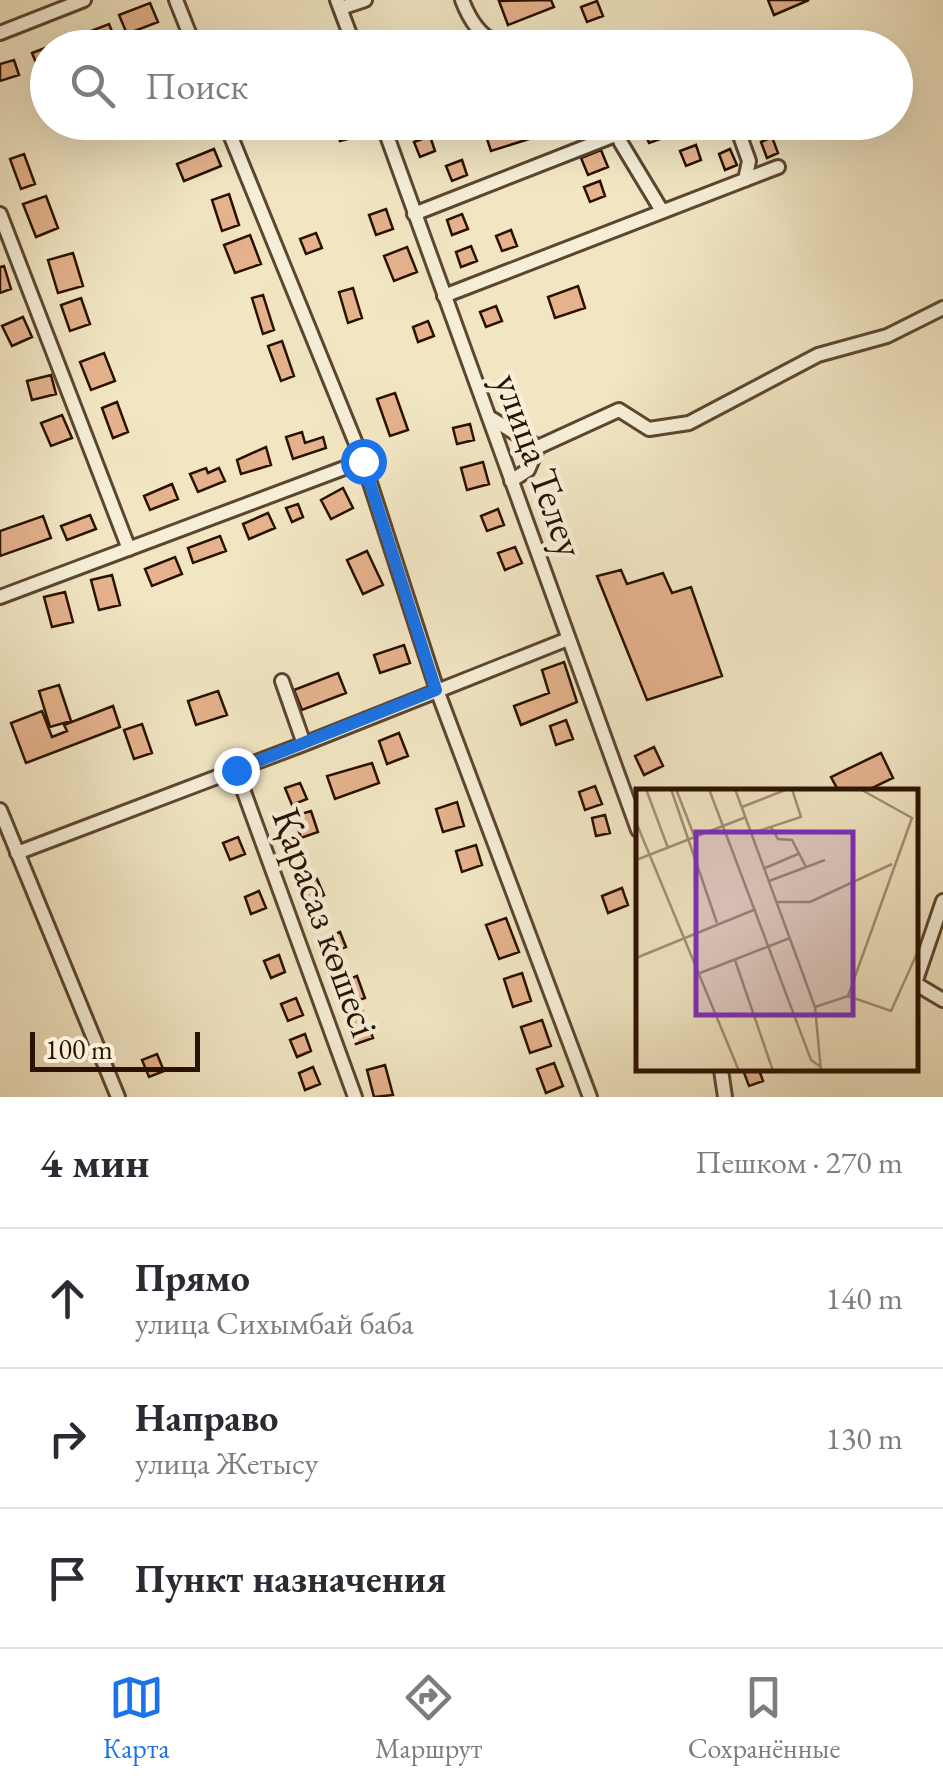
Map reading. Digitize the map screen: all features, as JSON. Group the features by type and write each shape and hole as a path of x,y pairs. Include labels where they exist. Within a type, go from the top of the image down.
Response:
{"street":[{"path":"0,34 84,0"},
{"path":"176,0 188,30"},
{"path":"348,30 339,4 365,0"},
{"path":"462,0 476,30"},
{"path":"232,140 363,461 436,690 590,1097"},
{"name":"улица Телеу","path":"388,140 636,825"},
{"path":"414,214 588,140"},
{"path":"623,140 662,212"},
{"path":"741,140 749,161 745,180"},
{"path":"444,296 778,167"},
{"path":"0,214 130,548"},
{"path":"511,481 528,470 538,447 619,410 649,429 689,423 818,355 887,336 943,308"},
{"path":"488,417 538,447"},
{"path":"0,597 363,461"},
{"path":"16,853 568,639"},
{"path":"282,681 304,744"},
{"name":"Қарасаз көшесі","path":"236,770 355,1097"},
{"path":"0,810 118,1097"},
{"path":"918,976 943,901"},
{"path":"918,983 943,1000"},
{"path":"721,1072 725,1097"}],"building":[{"path":"551,0 554,7 508,25 499,1"},
{"path":"768,0 809,0 774,15"},
{"path":"597,1 603,16 587,22 581,7"},
{"path":"150,3 158,22 125,30 119,15"},
{"path":"14,60 19,75 0,81 0,64"},
{"path":"431,140 435,151 420,157 414,142"},
{"path":"487,140 526,140 491,151"},
{"path":"773,140 778,153 767,158 761,142"},
{"path":"696,145 701,160 686,166 680,151"},
{"path":"214,149 221,166 184,181 177,164"},
{"path":"730,149 737,165 725,170 719,154"},
{"path":"601,150 608,167 588,175 581,158"},
{"path":"24,154 35,184 21,189 10,159"},
{"path":"462,160 467,175 452,181 446,166"},
{"path":"600,181 605,196 590,202 584,187"},
{"path":"229,194 239,225 222,231 212,200"},
{"path":"46,196 58,228 36,237 23,204"},
{"path":"386,209 393,229 376,235 369,215"},
{"path":"462,214 468,229 452,235 447,220"},
{"path":"511,230 517,246 502,251 496,236"},
{"path":"316,233 322,248 306,254 300,239"},
{"path":"250,235 261,264 235,273 224,245"},
{"path":"471,246 477,261 461,267 456,252"},
{"path":"407,247 417,272 394,281 384,256"},
{"path":"73,253 83,286 58,293 48,260"},
{"path":"4,266 11,289 0,293 0,267"},
{"path":"578,286 585,308 555,318 548,297"},
{"path":"353,288 362,318 348,323 339,292"},
{"path":"263,295 274,330 263,334 252,298"},
{"path":"81,298 90,324 70,331 61,305"},
{"path":"496,306 502,321 486,327 480,312"},
{"path":"23,317 32,337 12,346 2,326"},
{"path":"428,321 434,336 418,342 413,327"},
{"path":"282,341 294,376 281,381 268,346"},
{"path":"104,353 115,381 91,390 80,362"},
{"path":"51,375 56,394 32,400 27,381"},
{"path":"395,393 408,430 390,436 377,399"},
{"path":"117,402 128,432 113,438 102,408"},
{"path":"62,415 72,438 51,446 41,423"},
{"path":"470,424 474,440 457,444 453,428"},
{"path":"302,432 305,443 323,437 326,448 293,459 286,437"},
{"path":"266,447 271,465 241,474 237,460"},
{"path":"483,462 489,484 467,490 461,468"},
{"path":"206,468 208,473 219,468 225,481 198,492 190,474"},
{"path":"172,484 178,499 150,510 144,496"},
{"path":"343,488 353,508 331,519 321,500"},
{"path":"298,504 303,517 292,522 286,508"},
{"path":"498,509 504,525 487,531 481,516"},
{"path":"268,513 275,528 249,539 243,524"},
{"path":"90,515 96,529 67,540 61,526"},
{"path":"43,516 51,538 0,556 0,531"},
{"path":"220,536 226,551 193,563 188,548"},
{"path":"515,547 522,563 505,570 498,553"},
{"path":"367,551 383,585 363,594 347,560"},
{"path":"175,557 182,574 152,586 145,569"},
{"path":"621,570 627,584 663,573 672,593 691,587 722,676 647,700 597,576"},
{"path":"112,575 120,605 99,610 91,580"},
{"path":"65,592 73,622 52,627 44,597"},
{"path":"404,645 410,663 380,673 374,655"},
{"path":"564,662 577,702 521,725 514,706 549,693 542,670"},
{"path":"338,673 346,693 302,710 294,690"},
{"path":"59,685 71,721 50,727 39,691"},
{"path":"218,691 227,715 196,725 188,701"},
{"path":"113,706 120,727 26,763 11,723 42,711 52,737 67,731 64,725"},
{"path":"566,720 573,739 556,745 550,726"},
{"path":"142,724 152,753 134,759 124,730"},
{"path":"399,733 408,756 387,764 379,741"},
{"path":"654,747 663,766 644,775 635,756"},
{"path":"881,753 893,778 870,789 837,789 831,777"},
{"path":"372,763 379,783 335,799 327,776"},
{"path":"300,783 307,799 292,805 285,788"},
{"path":"595,786 602,804 585,810 579,792"},
{"path":"457,802 464,826 443,832 436,809"},
{"path":"311,811 318,832 301,838 294,816"},
{"path":"605,815 610,833 596,836 592,818"},
{"path":"238,837 245,854 230,860 223,843"},
{"path":"476,845 482,865 462,872 456,851"},
{"path":"317,879 324,895 306,903 299,887"},
{"path":"622,888 628,905 608,913 602,896"},
{"path":"259,891 266,908 251,914 245,897"},
{"path":"506,918 519,952 499,959 486,925"},
{"path":"340,932 346,947 324,955 319,941"},
{"path":"279,955 285,972 271,978 264,961"},
{"path":"522,973 531,1001 513,1007 504,979"},
{"path":"357,976 365,998 345,1005 337,984"},
{"path":"296,998 303,1015 288,1021 281,1004"},
{"path":"363,1012 373,1038 356,1044 346,1019"},
{"path":"542,1020 551,1046 530,1053 521,1027"},
{"path":"305,1034 311,1051 297,1057 290,1040"},
{"path":"157,1054 164,1071 149,1077 142,1060"},
{"path":"554,1063 563,1086 546,1093 537,1069"},
{"path":"385,1065 393,1095 374,1097 367,1070"},
{"path":"313,1067 320,1084 305,1090 299,1073"},
{"path":"744,1072 760,1072 763,1081 749,1086"}],"route":[{"path":"236,770 436,690 363,461"}]}
